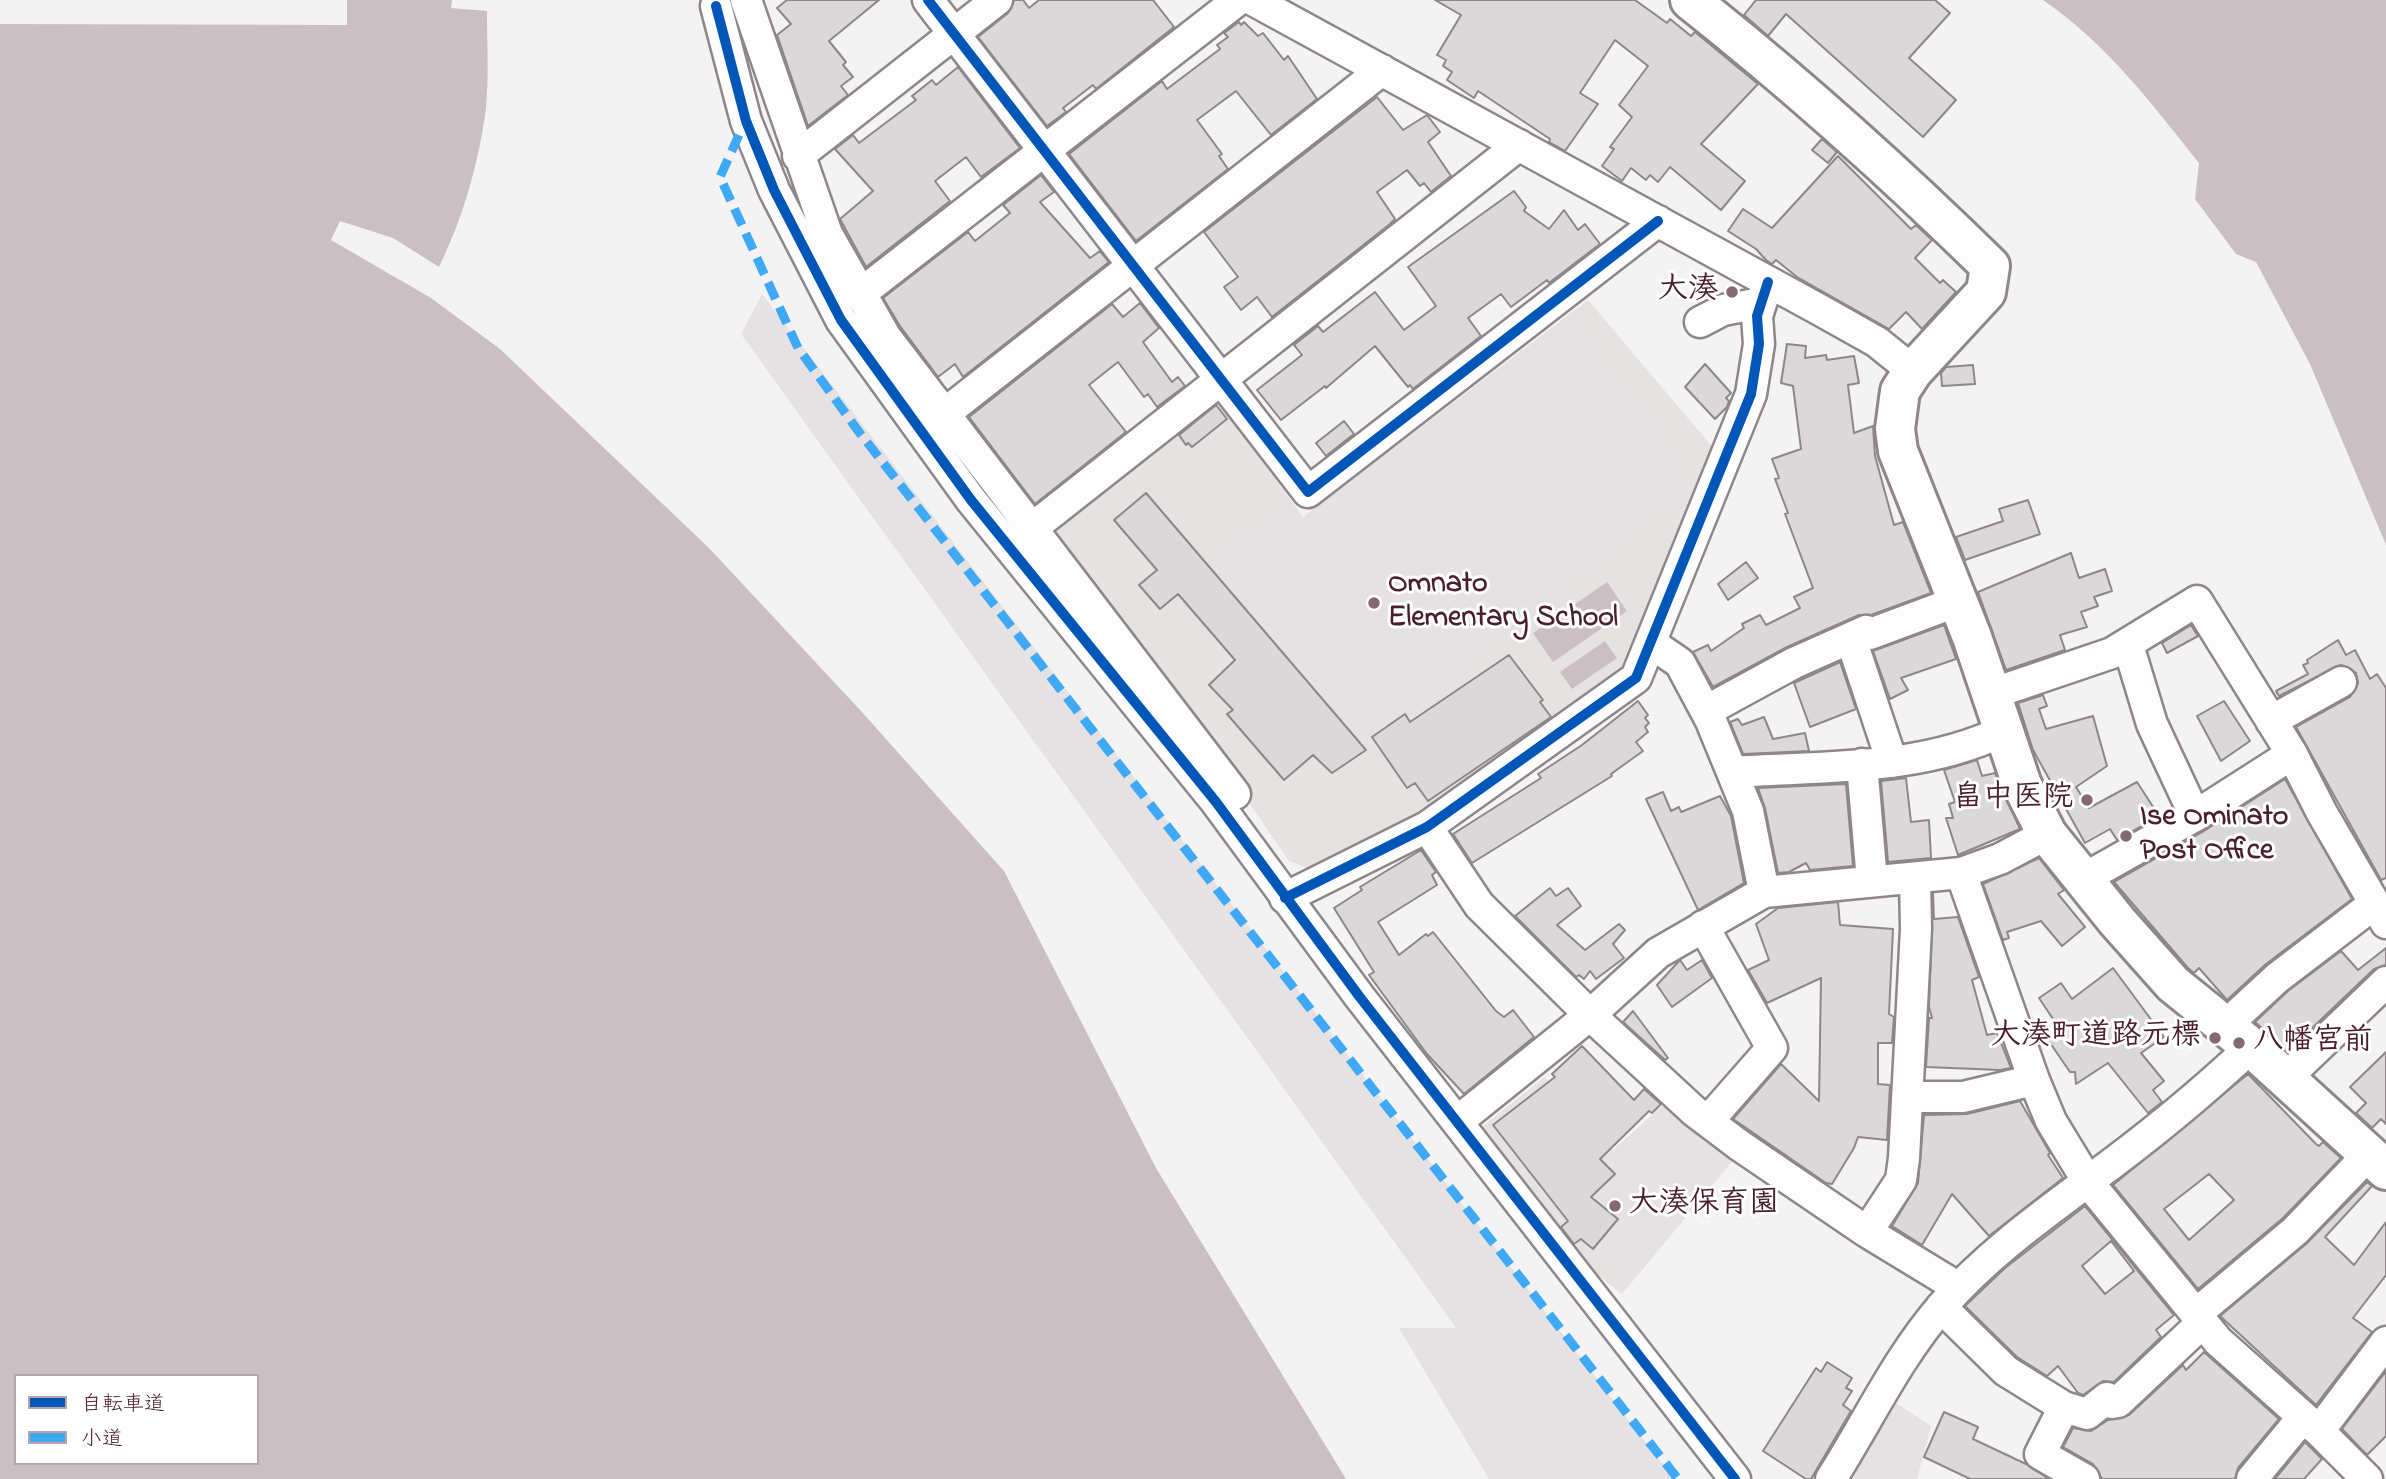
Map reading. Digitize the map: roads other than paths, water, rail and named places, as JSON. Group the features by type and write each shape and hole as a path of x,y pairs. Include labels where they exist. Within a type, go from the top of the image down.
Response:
{"main road":[{"path":"1690,0 1770,63 1922,199 1990,266 1986,292 1913,371 1900,391 1895,429 1898,451 1955,602 1972,637 2022,785 2047,834 2174,984 2286,1078 2377,1162"}],"street":[{"path":"929,0 1308,492 1658,221"},
{"path":"798,156 997,0"},
{"path":"860,294 1238,0"},
{"path":"1253,0 1658,221 1764,292 1877,342 1913,371"},
{"path":"755,4 798,156 827,234 884,336 1237,797 1289,896"},
{"path":"710,6 746,121 775,190 841,320 971,500 1216,802 1735,1479"},
{"path":"944,414 1382,70"},
{"path":"1031,529 1221,377 1520,145"},
{"path":"1700,322 1764,292"},
{"path":"1289,896 1427,827 1636,678 1751,394 1755,380 1757,316 1764,292"},
{"path":"1831,1479 1883,1390 1950,1297 2025,1226 2088,1182 2196,1098 2277,978 2380,913 2292,754 2197,601 2128,645 1991,694"},
{"path":"1706,711 1794,663 1859,635 1870,634 1955,602"},
{"path":"1859,635 1892,762"},
{"path":"1651,643 1680,663 1734,772 1748,811 1764,892"},
{"path":"2128,645 2152,724 2194,816"},
{"path":"2271,721 2341,682"},
{"path":"1734,772 1892,762 1952,751 2003,730"},
{"path":"2083,879 2194,816 2292,754"},
{"path":"1862,764 1872,881"},
{"path":"1427,827 1479,905 1590,1016 1708,1121 1867,1232 1950,1297 2006,1371 2064,1407 2087,1414 2107,1398 2112,1403 2118,1402 2200,1317 2295,1231 2377,1162"},
{"path":"1468,1113 1590,1016 1658,953 1764,892 1961,873 2000,859 2047,834"},
{"path":"1961,873 2034,1080 2051,1121 2088,1182 2238,1361 2311,1424 2367,1479"},
{"path":"1867,1232 1901,1180 1916,929 1915,878"},
{"path":"1703,926 1772,1048 1708,1121"},
{"path":"2286,1078 2386,982"},
{"path":"1907,1097 1963,1097 2034,1080"},
{"path":"2252,1479 2311,1424 2386,1342"},
{"path":"2064,1407 2040,1454 2084,1479"}],"place":[{"name":"大湊","path":"1732,292"},
{"name":"Omnato Elementary School","path":"1374,603"},
{"name":"畠中医院","path":"2087,800"},
{"name":"Ise Ominato Post Office","path":"2126,836"},
{"name":"大湊町道路元標","path":"2215,1038"},
{"name":"八幡宮前","path":"2239,1043"},
{"name":"大湊保育園","path":"1615,1206"}]}
